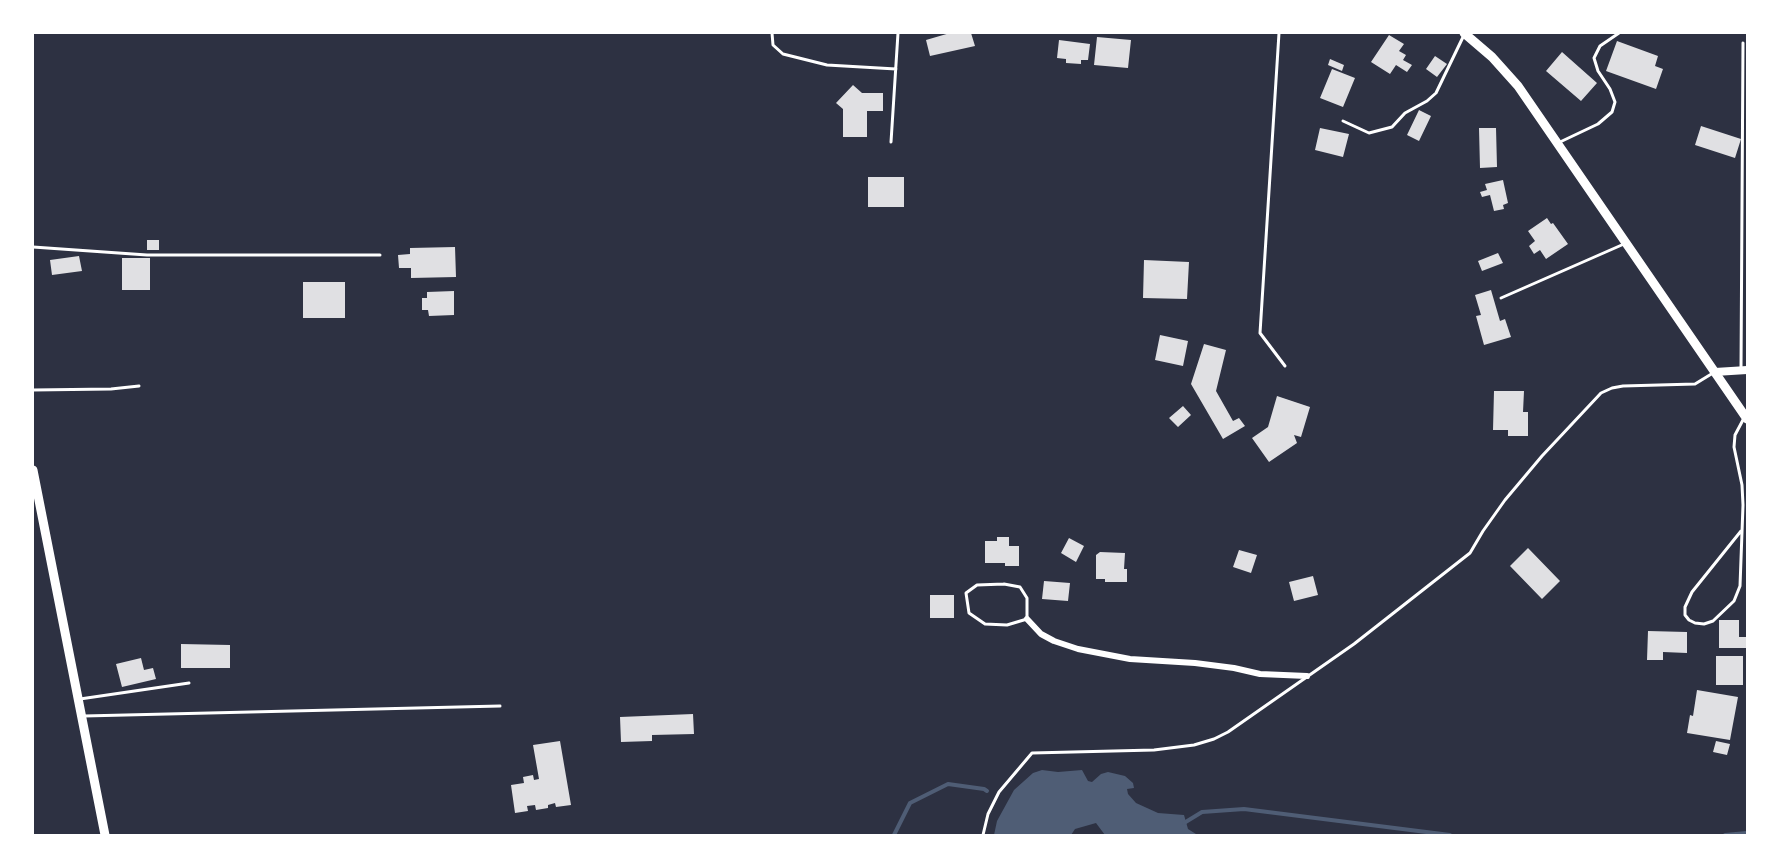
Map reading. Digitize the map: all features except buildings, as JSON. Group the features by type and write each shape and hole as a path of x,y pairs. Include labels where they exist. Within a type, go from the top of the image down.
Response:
{"main road":[{"path":"1465,33 1492,57 1518,86 1746,418"},
{"path":"33,470 105,835"}],"street":[{"path":"1715,372 1744,370"},
{"path":"1027,619 1041,634 1078,649 1130,659 1195,663 1260,674 1307,676"}],"lane":[{"path":"772,33 773,45 783,54 827,64 896,69"},
{"path":"891,142 898,33"},
{"path":"1279,33 1260,333 1286,366"},
{"path":"1343,121 1369,133 1392,127 1405,113 1427,101 1436,93 1465,33"},
{"path":"1558,143 1598,124 1612,112 1615,102 1610,88 1598,71 1594,58 1600,46 1619,33"},
{"path":"1743,42 1744,370"},
{"path":"1501,298 1626,243"},
{"path":"33,247 147,255 380,255"},
{"path":"983,835 988,814 999,792 1032,753 1154,750 1194,745 1228,732 1354,644 1470,554 1505,500 1542,456 1602,393 1623,386 1695,384 1715,372"},
{"path":"33,390 111,389 139,386"},
{"path":"1741,531 1692,592 1685,607 1685,615 1689,620 1704,624 1713,621 1734,601 1740,586 1743,505 1742,485 1734,447 1735,435 1746,418"},
{"path":"1004,584 1020,587 1027,598 1027,619 1007,625 986,624 969,613 966,593 977,585 1004,584"},
{"path":"79,699 189,683"},
{"path":"82,716 500,706"}],"water":[{"path":"1042,770 1058,772 1082,770 1088,781 1092,782 1101,774 1108,772 1125,776 1133,783 1134,788 1127,789 1128,794 1136,803 1158,813 1184,815 1188,829 1196,834 1105,835 1096,823 1075,829 1071,835 994,835 997,821 1014,790 1033,773"}],"waterway":[{"path":"894,835 910,803 948,784 987,791"},
{"path":"1184,823 1202,812 1244,809 1450,835"},
{"path":"1725,835 1747,833"}]}
